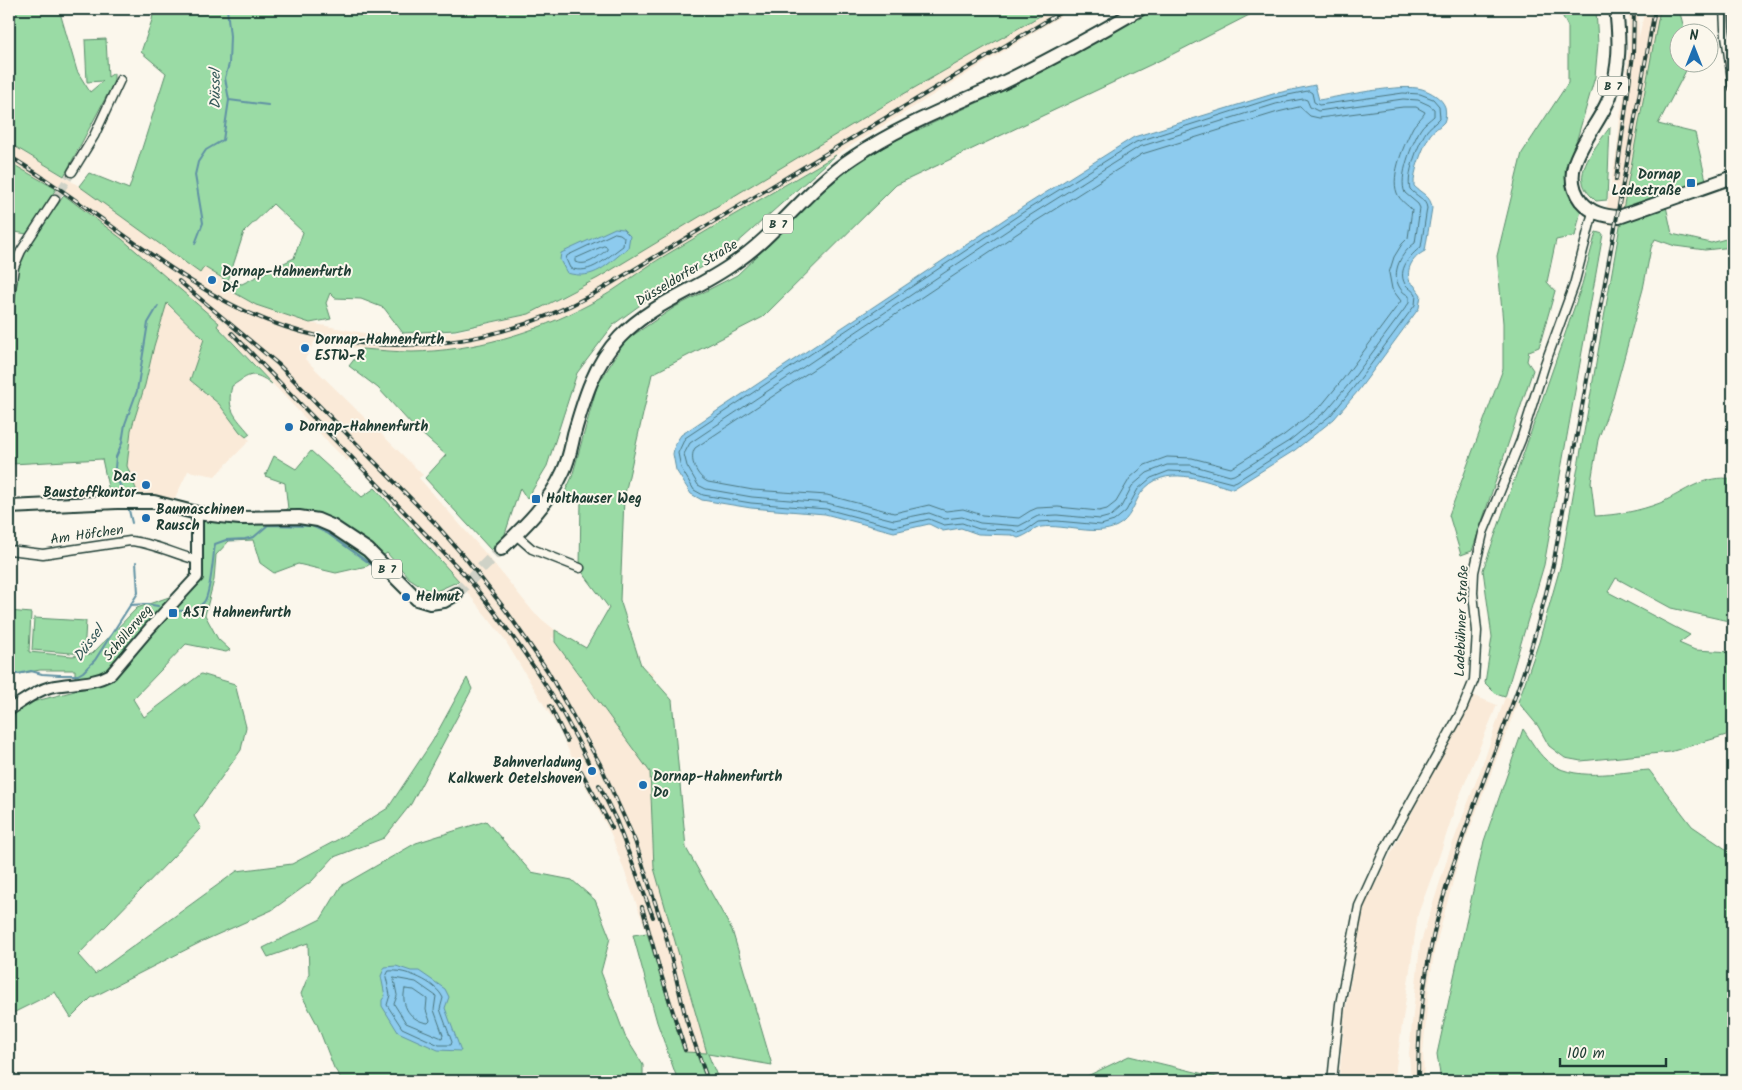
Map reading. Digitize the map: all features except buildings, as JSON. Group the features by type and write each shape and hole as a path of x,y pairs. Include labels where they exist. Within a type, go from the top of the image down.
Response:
{"main road":[{"name":"Düsseldorfer Straße","path":"501,549 549,498 569,456 582,404 596,369 619,338 638,320 653,309 707,280 739,260 756,246 816,187 851,158 870,146 1007,80 1140,9"},
{"name":"B 7","path":"1593,212 1576,193 1572,174 1577,156 1609,99 1616,76 1620,45 1616,9"},
{"path":"1593,212 1604,216 1619,217 1733,177"},
{"path":"9,507 154,502 197,513"},
{"name":"B 7","path":"197,513 240,518 299,518 318,520 332,526 368,550 417,599 430,603 444,602 456,594"}],"street":[{"path":"1724,9 1733,87"},
{"path":"72,172 94,136 120,80"},
{"path":"9,305 14,267 21,251 55,199"},
{"name":"Ladebühner Straße","path":"1332,1081 1340,1004 1359,906 1386,847 1460,714 1474,680 1477,631 1473,593 1474,572 1483,533 1521,440 1574,285 1593,212"},
{"name":"Schöllerweg","path":"9,710 49,687 90,682 111,674 166,609 197,577 197,513"},
{"path":"516,535 532,549 580,568"},
{"name":"Am Höfchen","path":"9,550 43,554 130,540 139,541 197,560"}],"shaded area":[{"path":"1052,9 1072,9 590,304 545,325 501,340 452,349 412,352 362,349 315,341 305,359 423,475 419,478 487,555 535,614 555,630 588,649 653,672 651,680 585,655 551,637 650,772 654,868 707,1054 684,1053 647,933 611,834 558,728 503,637 428,543 350,458 347,461 323,437 217,325 219,323 122,239 56,189 9,162 9,143 79,186 200,272 204,267 228,281 224,288 256,305 310,323 364,333 402,335 454,332 529,314 567,295 895,99"},
{"path":"1629,9 1638,9 1639,37 1645,9 1664,9 1620,226 1604,224 1626,83"},
{"path":"166,303 204,339 190,380 219,404 240,432 250,440 215,476 188,471 174,500 138,494 127,466 131,430 145,385"},
{"path":"1472,695 1497,705 1456,805 1418,914 1394,1081 1339,1081 1345,1012 1364,906"},
{"path":"1505,697 1518,702 1460,855 1435,948 1429,984 1423,1053 1424,1081 1411,1081 1409,1053 1420,945 1449,853 1486,755"}],"green space":[{"path":"9,9 62,9 61,16 77,71 90,92 103,81 87,82 85,40 106,39 108,77 114,73 114,82 64,176 9,143"},
{"path":"154,9 1052,9 895,99 598,278 529,314 455,330 403,333 384,308 361,299 335,298 330,293 326,303 331,319 310,323 256,305 224,287 227,281 204,267 200,273 79,186 89,173 129,189 166,73 141,52","holes":["273,204 303,232 294,258 242,284 228,281 244,232"]},
{"path":"1153,9 1261,9 1169,56 896,185 763,317 652,374 624,498 620,600 641,665 672,700 686,848 732,930 772,1065 708,1054 719,1081 678,1081 657,1022 633,935 647,933 684,1052 707,1053 654,868 650,772 555,642 555,630 586,648 609,608 580,569 581,498 565,492 572,477 597,386 626,340 675,307 737,275 827,187 859,162 898,139 1014,86"},
{"path":"1559,9 1596,9 1598,44 1595,77 1577,139 1565,170 1569,195 1581,210 1575,236 1556,240 1547,282 1555,291 1539,347 1529,351 1527,361 1533,370 1472,551 1461,555 1449,515 1503,369 1503,323 1497,256 1522,153 1568,83 1568,27"},
{"path":"1660,9 1679,9 1682,22 1670,22 1670,72 1685,72 1658,124 1695,133 1706,180 1666,206 1672,234 1711,243 1733,237 1733,247 1705,250 1675,246 1655,239 1651,248 1643,289 1613,398 1598,440 1591,482 1595,516 1620,514 1660,503 1704,481 1723,478 1733,479 1733,622 1671,608 1616,578 1608,592 1690,635 1679,643 1695,650 1733,652 1733,733 1670,752 1581,761 1565,758 1549,746 1538,726 1518,702 1539,642 1561,564"},
{"path":"1610,127 1607,200 1596,201 1585,188 1583,182 1584,168"},
{"path":"836,155 725,254 654,295 614,324 577,373 547,466 527,499 520,488 504,537 491,550 425,478 446,455 412,425 378,388 349,366 362,349 412,352 458,348 526,332 548,324 600,298 656,261"},
{"path":"9,162 56,189 44,207 57,206 64,195 122,239 219,323 217,326 272,384 256,375 252,375 232,386 230,394 231,407 236,417 250,434 246,437 240,432 219,404 190,380 204,339 167,303 131,430 127,466 138,494 110,496 102,459 12,464 9,424 9,318 17,267 27,234 9,231"},
{"path":"1596,232 1603,234 1544,565 1505,697 1496,694 1485,683 1492,637 1483,570 1581,288"},
{"path":"311,451 362,497 375,488 459,581 432,593 409,578 387,553 367,566 336,573 298,564 274,573 260,563 253,540 229,541 216,555 214,580 205,615 218,639 230,650 226,652 186,644 133,699 144,717 201,674 235,684 246,727 241,750 194,816 201,828 78,955 95,974 237,871 292,864 337,840 388,808 432,742 467,678 472,689 411,804 384,838 334,857 312,881 272,910 203,941 91,998 71,1018 55,992 9,1015 9,713 32,702 75,691 75,670 40,670 9,676 9,611 31,613 29,652 72,656 92,654 137,608 178,594 198,571 199,516 247,520 288,509 285,483 265,476 274,456 296,469"},
{"path":"34,618 86,621 84,654 32,650"},
{"path":"1523,729 1546,760 1568,772 1610,774 1649,770 1692,826 1733,854 1733,1081 1441,1081 1437,1054 1484,841"},
{"path":"486,821 531,872 572,880 595,900 610,938 601,972 625,1036 643,1065 643,1081 343,1081 334,1068 317,1024 301,994 309,974 308,943 268,957 263,948 321,919 341,886 416,843"},
{"path":"1129,1056 1233,1081 1077,1081"}],"water":[{"path":"1315,85 1319,100 1387,89 1422,89 1439,98 1445,107 1446,115 1444,122 1431,133 1427,140 1414,180 1414,186 1428,198 1432,208 1425,251 1414,260 1409,268 1410,282 1421,295 1419,308 1358,391 1334,419 1295,450 1233,489 1185,476 1161,478 1150,484 1141,493 1126,520 1109,529 1090,530 1041,527 1018,538 1012,535 978,534 961,528 943,531 929,524 894,532 825,514 751,508 702,500 691,494 676,470 673,454 675,444 681,435 1023,207 1134,137 1273,94"},
{"path":"615,228 623,229 630,236 628,248 600,270 593,273 577,275 567,273 560,260 561,253"},
{"path":"396,966 411,971 419,971 445,989 449,997 445,1008 461,1051 438,1050 398,1032 382,1006 382,1000 385,996 381,976 385,967"}],"waterway":[{"name":"Düssel","path":"195,244 203,223 195,175 198,162 206,150 223,140 229,100 225,78 229,64 230,36 227,9"},
{"path":"229,100 268,105"},
{"name":"Düssel","path":"126,497 117,479 116,457 137,391 148,323 158,306"},
{"name":"Düssel","path":"128,506 132,523"},
{"path":"175,611 194,609 204,602 210,583 215,544 226,540 254,537 268,525 312,526 327,533 372,565"},
{"name":"Düssel","path":"9,674 31,671 42,674 78,675 83,672 95,660 138,593 136,562"},
{"path":"131,605 146,604 158,606"}],"tunnel":[{"path":"55,199 72,172"},
{"path":"456,594 501,549"}],"railway":[{"path":"9,156 60,189 183,276 209,292 256,316 304,332 353,342 402,345 451,341 500,331 548,315 595,293 1066,9"},
{"path":"1616,180 1633,55 1634,9"},
{"path":"1418,1081 1421,1013 1427,968 1436,924 1460,844 1523,674 1553,565 1655,9"},
{"path":"179,281 278,364 434,522 467,560 507,612 547,670 600,764 635,841 666,936 686,1019 708,1081"},
{"path":"232,333 466,576 533,665 576,737 588,762"},
{"path":"550,706 567,741"},
{"path":"581,771 612,828"},
{"path":"599,785 616,820 653,917"},
{"path":"642,907 685,1050"}],"place":[{"name":"Dornap Ladestraße","path":"1691,183"},
{"name":"Dornap-Hahnenfurth Df","path":"212,280"},
{"name":"Dornap-Hahnenfurth ESTW-R","path":"305,348"},
{"name":"Dornap-Hahnenfurth","path":"289,427"},
{"name":"Das Baustoffkontor","path":"146,485"},
{"name":"Holthauser Weg","path":"536,499"},
{"name":"Baumaschinen Rausch","path":"146,518"},
{"name":"Helmut","path":"406,597"},
{"name":"AST Hahnenfurth","path":"173,613"},
{"name":"Bahnverladung Kalkwerk Oetelshoven","path":"592,771"},
{"name":"Dornap-Hahnenfurth Do","path":"643,785"}]}
